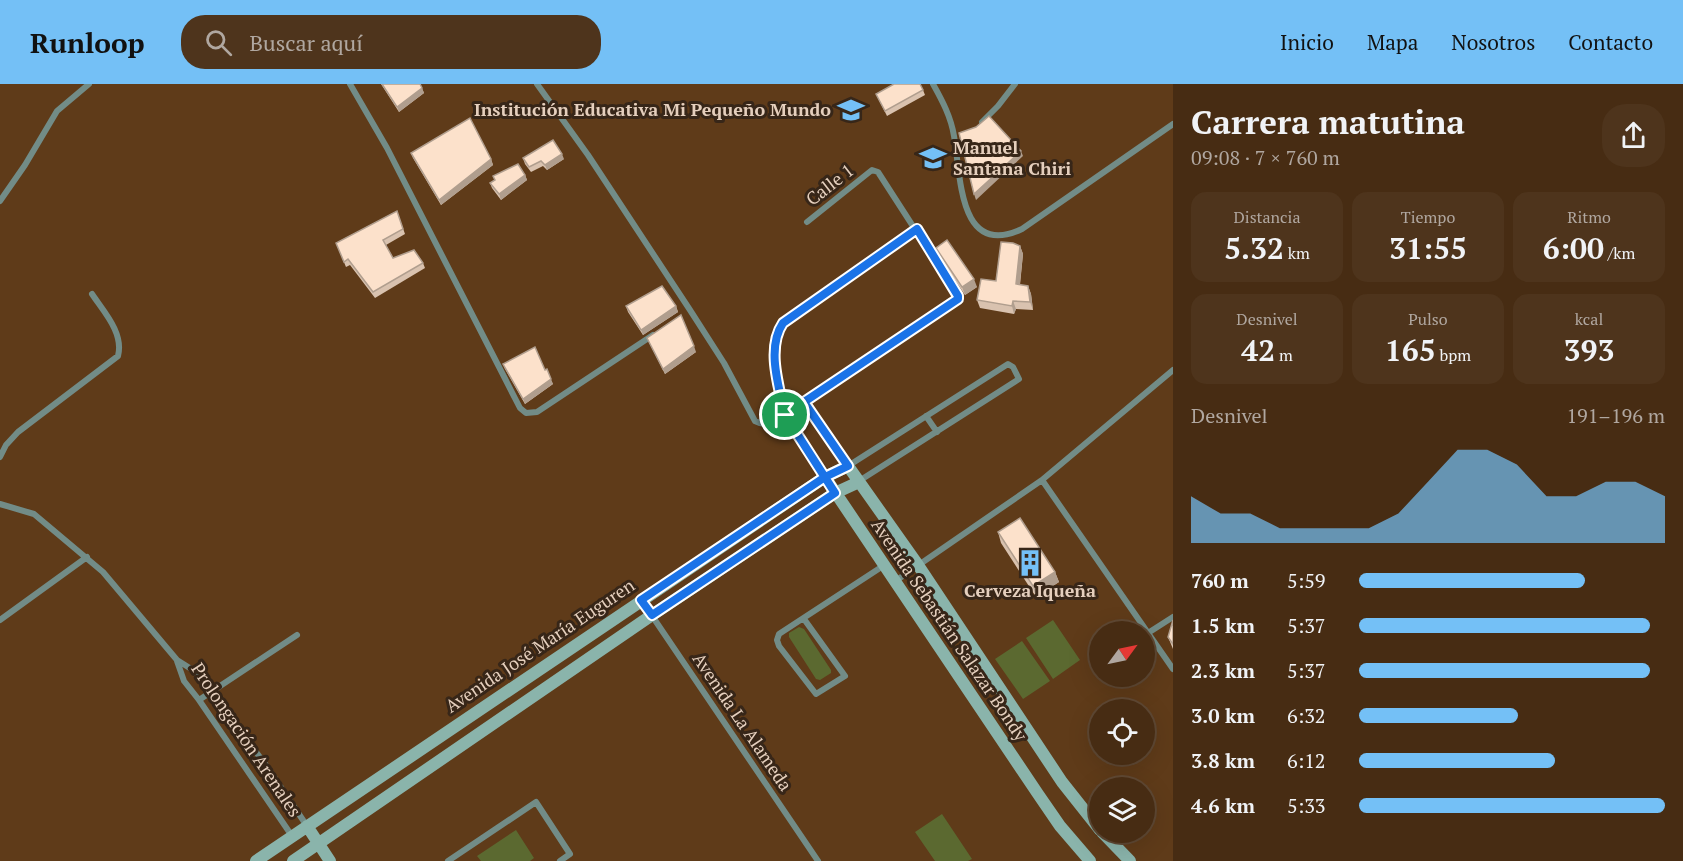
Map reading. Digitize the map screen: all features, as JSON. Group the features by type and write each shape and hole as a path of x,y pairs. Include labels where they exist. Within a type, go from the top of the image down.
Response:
{"street":[{"path":"0,201 25,165 57,111 89,84"},
{"path":"350,84 387,148 520,408 526,413 537,412 662,329"},
{"path":"537,84 588,154 690,310 724,363 755,421 766,425 785,415 953,303 958,296 917,229 788,317 778,329 775,362 785,415"},
{"path":"933,84 945,107 954,135 958,178 969,211 981,230 996,237 1012,234 1022,229 1173,124"},
{"path":"975,128 998,106 1015,84"},
{"path":"954,135 964,131"},
{"name":"Calle 1","path":"807,222 872,170 878,172 917,229"},
{"path":"0,457 6,445 18,432 118,356 121,347 118,335 92,294"},
{"path":"681,316 690,310"},
{"path":"848,466 1008,364 1014,368 1019,379 859,482"},
{"path":"894,582 1042,480 1173,370"},
{"name":"Avenida Sebastián Salazar Bondy","path":"804,402 918,565 1062,782 1089,816"},
{"name":"Avenida Sebastián Salazar Bondy","path":"785,415 883,566 1055,818 1090,861"},
{"path":"926,416 937,432"},
{"name":"Avenida José María Euguren","path":"256,861 825,477 848,466"},
{"path":"1042,480 1140,621"},
{"name":"Avenida José María Euguren","path":"302,859 319,844 652,615 835,493 859,482"},
{"name":"Prolongación Arenales","path":"0,504 34,514 87,557 125,597 177,660 196,672 265,764 307,826"},
{"path":"0,620 87,557"},
{"path":"804,619 845,675 816,694 779,646 777,640 779,634 883,566"},
{"name":"Avenida La Alameda","path":"641,600 818,861"},
{"path":"1155,629 1173,617"},
{"path":"199,700 297,635"},
{"path":"1155,643 1173,669"},
{"name":"Prolongación Arenales","path":"177,660 184,681 292,836"},
{"path":"448,861 536,802 570,854 560,861"},
{"path":"307,826 330,861"},
{"path":"292,836 302,859"},
{"name":"Avenida Sebastián Salazar Bondy","path":"1113,843 1130,861"}],"green space":[{"path":"1053,620 1080,660 1053,679 1026,638"},
{"path":"799,627 804,629 831,670 831,673 820,680 816,679 789,637 789,633"},
{"path":"1022,641 1050,681 1023,699 995,659"},
{"path":"942,814 972,859 935,861 915,832"},
{"path":"516,830 534,858 530,861 481,861 477,856"}],"building":[{"path":"382,84 420,84 422,88 397,107"},
{"path":"894,84 920,84 923,90 885,111 876,94"},
{"path":"989,116 1021,151 974,194 959,133 976,127"},
{"path":"470,118 491,159 439,200 411,153"},
{"path":"553,140 562,154 545,165 541,161 529,167 523,158"},
{"path":"518,164 525,175 499,194 490,183 495,180 493,176"},
{"path":"397,211 403,229 383,240 393,258 414,250 423,263 373,292 348,259 344,262 336,243"},
{"path":"947,240 974,279 962,287 936,248"},
{"path":"1001,242 1020,246 1016,284 1028,286 1030,302 1013,301 1012,306 977,300 981,279 996,281"},
{"path":"662,286 676,306 641,330 626,306"},
{"path":"681,315 694,346 663,369 647,338"},
{"path":"535,347 551,379 523,399 503,364"},
{"name":"Cerveza Iqueña","path":"1020,518 1055,572 1033,586 998,532"},
{"path":"1173,620 1173,644 1168,637"}],"place":[{"name":"Institución Educativa Mi Pequeño Mundo","path":"851,110"},
{"name":"Manuel Santana Chiri","path":"933,158"},
{"name":"Cerveza Iqueña","path":"1030,563"}],"route":[{"path":"785,415 775,362 778,329 788,317 917,229 958,299 804,402 848,466 825,477 641,600 652,615 835,493 825,477 785,415"}]}
